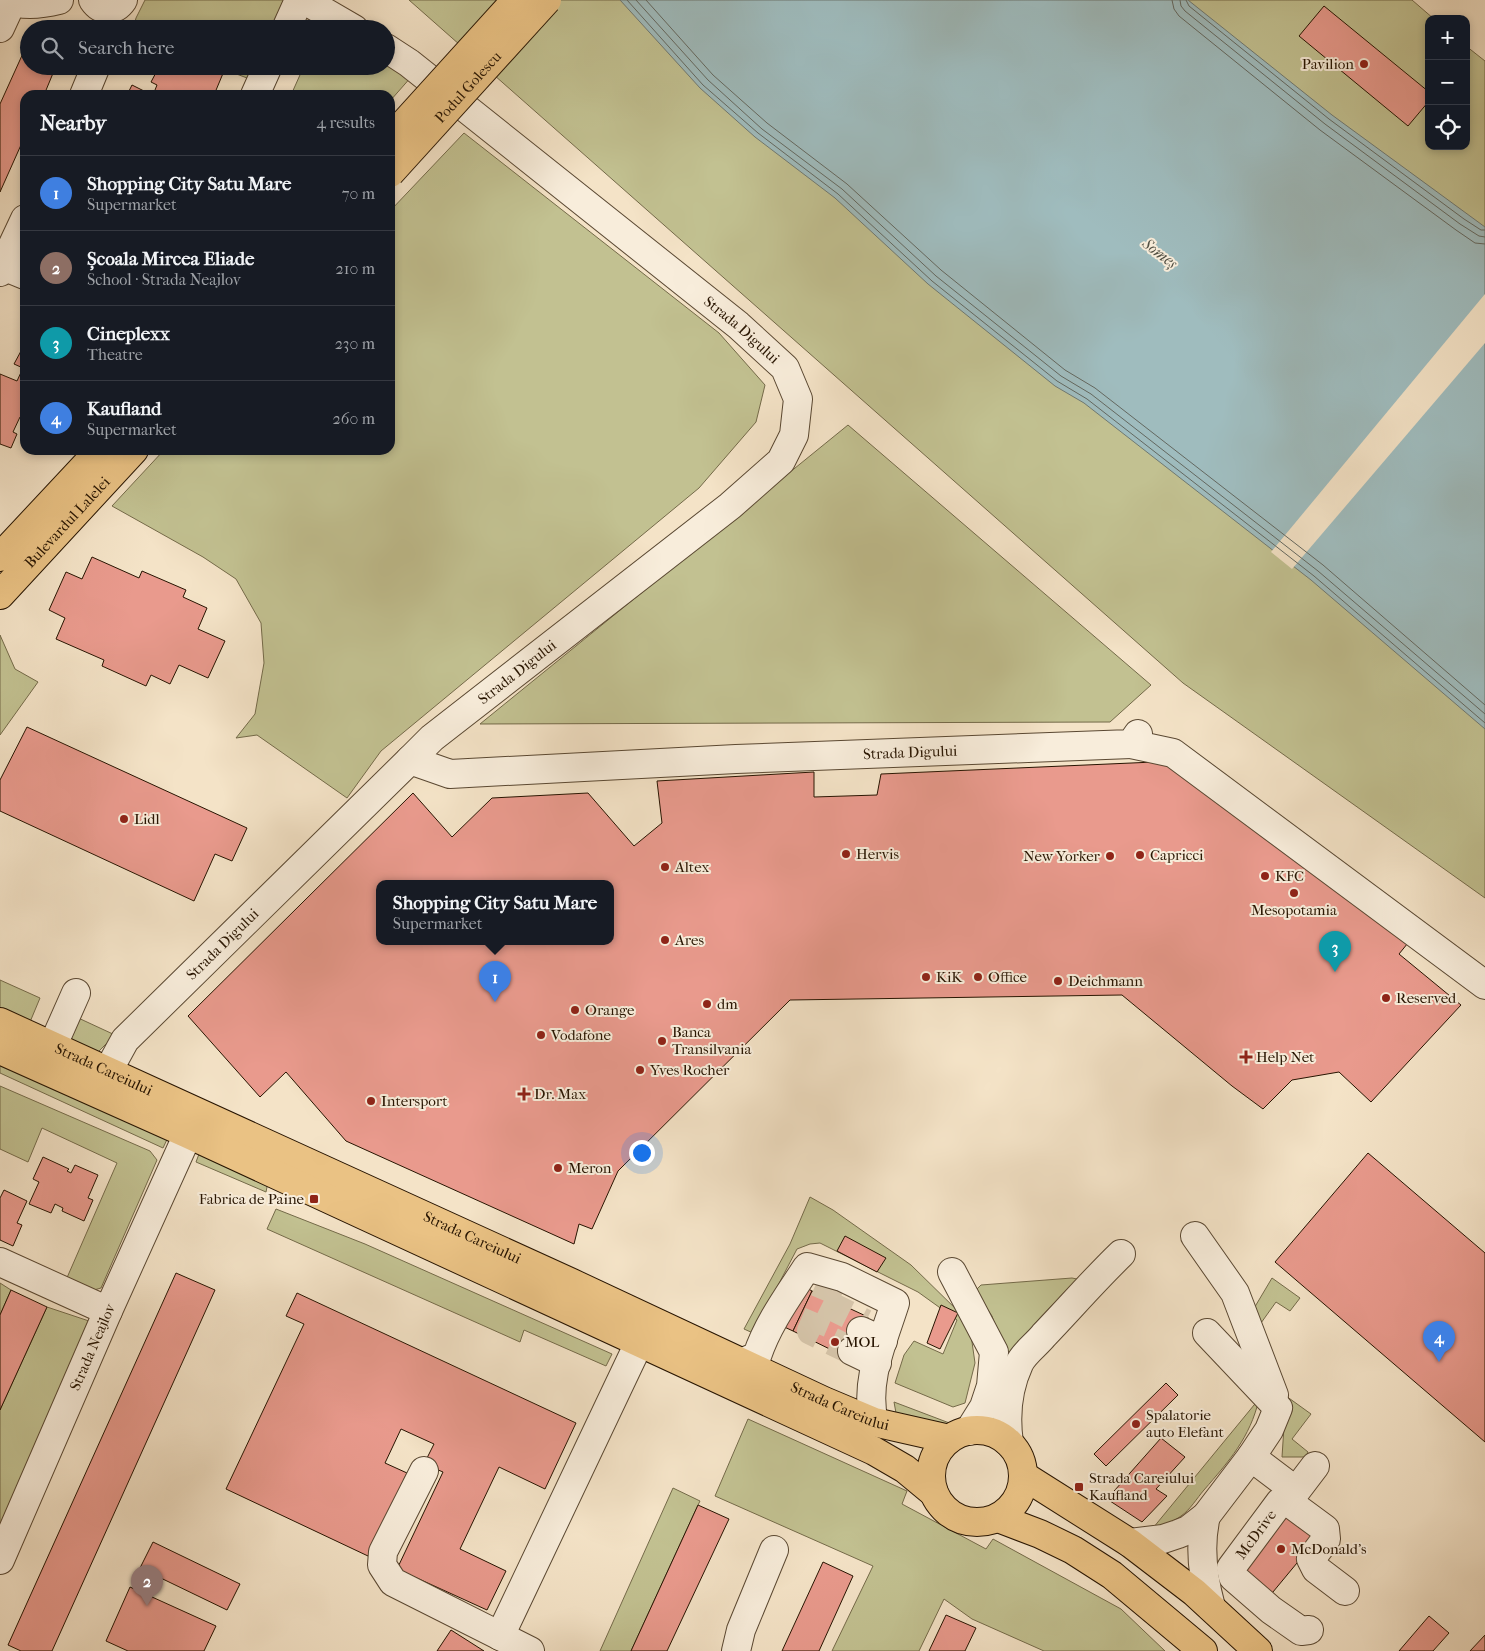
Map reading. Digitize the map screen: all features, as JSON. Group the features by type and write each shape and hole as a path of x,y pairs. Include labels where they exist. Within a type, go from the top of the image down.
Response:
{"main road":[{"name":"Podul Golescu","path":"395,133 516,0"},
{"name":"Podul Golescu","path":"395,167 547,0"},
{"name":"Bulevardul Lalelei","path":"0,557 95,455"},
{"name":"Bulevardul Lalelei","path":"0,595 129,455"},
{"name":"Strada Careiului","path":"0,1022 743,1362 824,1401 874,1422 959,1435"},
{"name":"Strada Careiului","path":"0,1050 188,1134 874,1451 905,1469 934,1493"},
{"path":"990,1432 1010,1443 1022,1464 1024,1476 1022,1489 1017,1501 1009,1511 998,1518 983,1523 968,1522 953,1516 941,1506 934,1493 931,1478 932,1463 939,1450 959,1435 990,1432"},
{"path":"1024,1476 1130,1543 1211,1607 1258,1651"},
{"path":"998,1518 1040,1534 1073,1550 1112,1574 1203,1651"}],"street":[{"path":"0,28 10,1 45,4 60,0"},
{"path":"290,20 299,0"},
{"path":"304,0 338,20"},
{"name":"Strada Digului","path":"108,1071 124,1040 432,738 730,506 781,461 794,435 798,399 786,368 738,324 395,54"},
{"path":"86,90 92,75"},
{"path":"257,90 264,75"},
{"path":"8,261 20,231"},
{"name":"Strada Digului","path":"410,760 450,774 1134,739 1173,753 1485,985"},
{"path":"53,1045 76,993"},
{"name":"Strada Neajlov","path":"0,1560 108,1311 188,1134"},
{"path":"1130,1543 1163,1539 1178,1534 1188,1530 1206,1516 1269,1430 1278,1408 1235,1293 1196,1236"},
{"path":"1010,1443 1006,1410 1019,1362 1121,1254"},
{"path":"0,1262 108,1311"},
{"path":"743,1362 757,1356 762,1342 778,1312 807,1267 842,1277 895,1303 870,1341 871,1410 874,1422"},
{"path":"952,1272 994,1352 991,1386 984,1406 959,1435"},
{"path":"1208,1333 1278,1408"},
{"path":"500,1636 639,1343"},
{"path":"1251,1457 1296,1490 1315,1466"},
{"path":"424,1470 383,1552 382,1565 393,1582 530,1651"},
{"name":"McDrive","path":"1310,1630 1300,1631 1271,1610 1233,1577 1231,1568 1280,1502 1287,1500 1326,1529 1326,1539 1312,1559 1316,1569 1345,1591"},
{"path":"1206,1516 1202,1544 1207,1592 1211,1607"},
{"path":"737,1649 741,1630 774,1550"}],"shaded area":[{"path":"145,0 290,0 287,20 135,20"},
{"path":"409,0 1412,0 1429,15 1425,15 1425,150 1470,150 1470,49 1485,61 1485,898 1183,683"},
{"path":"395,64 412,76 395,95 395,90 293,90 300,75 395,75"},
{"path":"239,75 264,75 260,83"},
{"path":"464,133 719,333 765,385 756,422 699,488 381,751 347,798 257,735 236,738 255,714 264,663 261,623 236,579 203,557 112,506 159,455 395,455 395,206"},
{"path":"848,425 1151,685 1110,722 480,724"},
{"path":"0,635 15,669 38,682 0,735"},
{"path":"0,980 40,998 30,1022 0,1015"},
{"path":"74,1016 115,1035 97,1053 70,1039"},
{"path":"0,1065 170,1133 163,1148 0,1073"},
{"path":"0,1086 150,1151 157,1160 101,1288 87,1292 66,1280 117,1163 42,1128 28,1162 0,1149"},
{"path":"199,1154 269,1177 266,1192 196,1162"},
{"path":"810,1197 833,1210 911,1265 961,1314 970,1328 975,1363 965,1403 953,1407 895,1383 904,1355 914,1341 943,1354 957,1320 918,1292 820,1243 810,1244 797,1249 753,1333 744,1329 790,1244"},
{"path":"276,1209 365,1244 612,1354 606,1366 524,1330 520,1342 267,1229"},
{"path":"1272,1278 1300,1298 1290,1311 1276,1302 1256,1330 1253,1310"},
{"path":"1077,1279 1025,1336 1009,1366 992,1316 975,1291 981,1285"},
{"path":"0,1283 11,1290 0,1315"},
{"path":"47,1307 95,1323 0,1538 0,1410"},
{"path":"1286,1396 1311,1414 1292,1439 1308,1452 1306,1457 1282,1457"},
{"path":"1259,1399 1250,1426 1238,1448 1222,1469 1184,1513 1171,1522 1153,1528"},
{"path":"894,1402 952,1424 935,1428 896,1413"},
{"path":"748,1419 907,1491 902,1504 986,1549 993,1539 1121,1609 1165,1651 1044,1651 972,1619 944,1599 919,1651 832,1651 873,1566 715,1496"},
{"path":"673,1488 700,1501 631,1651 600,1651"}],"water":[{"name":"Someș","path":"620,0 1188,0 1332,115 1485,227 1485,729 1311,580 1084,403 1055,386 928,284 835,198 755,137 700,88"}],"pier":[{"path":"1485,294 1485,343 1292,569 1271,552"}],"building":[{"name":"Pavilion","path":"1324,6 1425,89 1425,106 1408,126 1299,36"},
{"path":"20,60 20,75 52,75 46,90 20,90 20,147 0,192 0,104"},
{"path":"155,75 222,75 216,90 155,90 157,85 151,82"},
{"path":"132,85 142,90 130,90"},
{"path":"20,353 20,367 14,364"},
{"path":"0,374 17,381 20,374 20,417 13,432 17,434 11,448 0,444"},
{"path":"92,557 139,578 142,571 186,590 183,597 207,608 198,629 225,641 208,678 179,665 170,684 151,675 146,686 102,666 104,660 56,639 65,618 49,610 66,572 82,579"},
{"name":"Lidl","path":"27,727 247,828 232,861 215,854 194,901 0,811 0,780"},
{"path":"1177,761 1412,938 1399,954 1461,1005 1371,1102 1339,1072 1292,1080 1263,1109 1232,1086 1122,995 790,1000 618,1171 592,1229 579,1224 574,1244 346,1141 286,1072 260,1097 188,1016 413,793 452,837 492,798 588,793 634,846 662,823 657,781 814,772 814,797 877,795 881,774"},
{"path":"1368,1153 1485,1253 1485,1442 1275,1262"},
{"path":"43,1157 69,1169 67,1171 71,1173 75,1165 98,1175 88,1198 93,1200 84,1221 62,1211 63,1208 55,1204 51,1213 29,1204 39,1182 33,1179"},
{"path":"4,1190 27,1201 17,1223 22,1225 13,1246 0,1240 0,1198"},
{"path":"845,1236 886,1258 877,1272 837,1251"},
{"path":"176,1273 215,1290 52,1651 21,1651 8,1645"},
{"path":"800,1284 812,1291 793,1331 780,1325"},
{"path":"11,1290 47,1307 0,1410 0,1315"},
{"path":"812,1291 868,1317 848,1358 793,1331"},
{"path":"297,1293 576,1423 545,1489 499,1467 460,1549 506,1571 487,1610 397,1569 443,1472 424,1464 434,1444 401,1429 385,1463 407,1473 368,1556 226,1489 304,1324 286,1316"},
{"path":"941,1305 958,1313 940,1349 927,1343"},
{"name":"Spalatorie auto Elefant","path":"1166,1383 1178,1395 1106,1466 1094,1454"},
{"path":"1161,1438 1185,1457 1156,1489 1167,1496 1142,1522 1107,1499"},
{"path":"698,1505 729,1519 667,1651 631,1651"},
{"name":"McDonald's","path":"1287,1507 1321,1534 1268,1598 1235,1570"},
{"path":"153,1542 240,1584 227,1610 140,1568"},
{"path":"823,1562 853,1576 819,1651 782,1651"},
{"path":"130,1587 216,1626 204,1651 128,1651 106,1641"},
{"path":"946,1615 976,1628 965,1651 929,1651"},
{"path":"1429,1616 1449,1633 1433,1651 1399,1651"},
{"path":"451,1630 484,1651 437,1651"},
{"path":"1485,1635 1485,1651 1470,1651"}],"tunnel":[{"path":"835,1275 811,1331 852,1351"},
{"path":"823,1302 865,1323"}],"place":[{"name":"Pavilion","path":"1364,64"},
{"name":"Lidl","path":"124,819"},
{"name":"Hervis","path":"846,854"},
{"name":"Capricci","path":"1140,855"},
{"name":"New Yorker","path":"1110,856"},
{"name":"Altex","path":"665,867"},
{"name":"KFC","path":"1265,876"},
{"name":"Mesopotamia","path":"1294,893"},
{"name":"Ares","path":"665,940"},
{"name":"Cineplexx","path":"1335,972"},
{"name":"KiK","path":"926,977"},
{"name":"Office","path":"978,977"},
{"name":"Deichmann","path":"1058,981"},
{"name":"Reserved","path":"1386,998"},
{"name":"Shopping City Satu Mare","path":"495,1002"},
{"name":"dm","path":"707,1004"},
{"name":"Orange","path":"575,1010"},
{"name":"Vodafone","path":"541,1035"},
{"name":"Banca Transilvania","path":"662,1041"},
{"name":"Help Net","path":"1246,1057"},
{"name":"Yves Rocher","path":"640,1070"},
{"name":"Dr. Max","path":"524,1094"},
{"name":"Intersport","path":"371,1101"},
{"name":"Meron","path":"558,1168"},
{"name":"Fabrica de Paine","path":"314,1199"},
{"name":"MOL","path":"835,1342"},
{"name":"Kaufland","path":"1439,1362"},
{"name":"Spalatorie auto Elefant","path":"1136,1424"},
{"name":"Strada Careiului Kaufland","path":"1079,1487"},
{"name":"McDonald's","path":"1281,1549"},
{"name":"Școala Mircea Eliade","path":"147,1606"}]}
